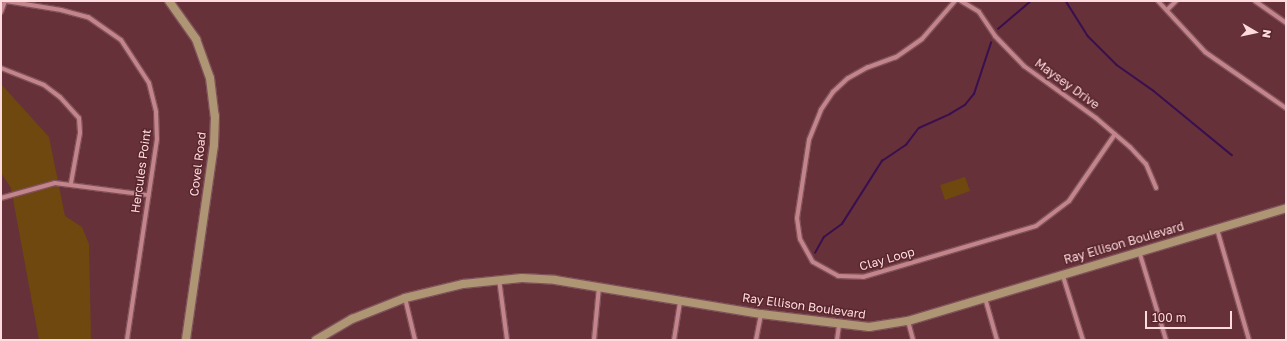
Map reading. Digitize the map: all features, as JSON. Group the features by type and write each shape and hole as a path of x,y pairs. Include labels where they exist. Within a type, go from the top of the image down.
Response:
{"street":[{"path":"1,12 5,1"},
{"name":"Hercules Point","path":"5,1 60,10 88,17 113,33 129,50 150,83 156,112 157,139 127,340"},
{"name":"Covel Road","path":"169,1 196,39 210,78 215,116 214,145 186,340"},
{"name":"Clay Loop","path":"955,1 922,39 896,57 868,67 848,78 833,92 821,110 810,134 797,218 800,239 814,262 838,276 863,278 1036,226 1069,201 1115,134"},
{"name":"Maysey Drive","path":"961,1 979,12 995,36 1024,66 1115,134 1146,164 1156,188"},
{"path":"1158,1 1205,52 1286,108"},
{"path":"1167,10 1176,1"},
{"path":"1255,1 1286,23"},
{"path":"1,68 44,85 60,97 79,118 80,133 71,183"},
{"path":"1,198 44,184 71,183 148,195"},
{"name":"Ray Ellison Boulevard","path":"316,340 352,319 405,298 499,279 555,280 761,314 869,328 908,321 1286,208"},
{"path":"1217,228 1249,340"},
{"path":"1139,251 1166,340"},
{"path":"1062,274 1082,340"},
{"path":"499,279 507,340"},
{"path":"594,340 599,287"},
{"path":"985,297 998,340"},
{"path":"405,298 415,340"},
{"path":"674,340 680,300"},
{"path":"756,340 761,314"},
{"path":"908,321 913,340"},
{"path":"837,340 839,325"}],"shaded area":[{"path":"1,84 49,137 65,216 82,227 89,244 91,340 39,340 11,188 1,173"},
{"path":"965,177 970,191 945,200 940,185"}],"waterway":[{"path":"998,29 1031,1"},
{"path":"1066,1 1088,36 1117,65 1154,91 1232,155"},
{"path":"815,253 824,237 842,224 882,161 906,145 919,128 950,114 965,105 974,94 991,43"}]}
